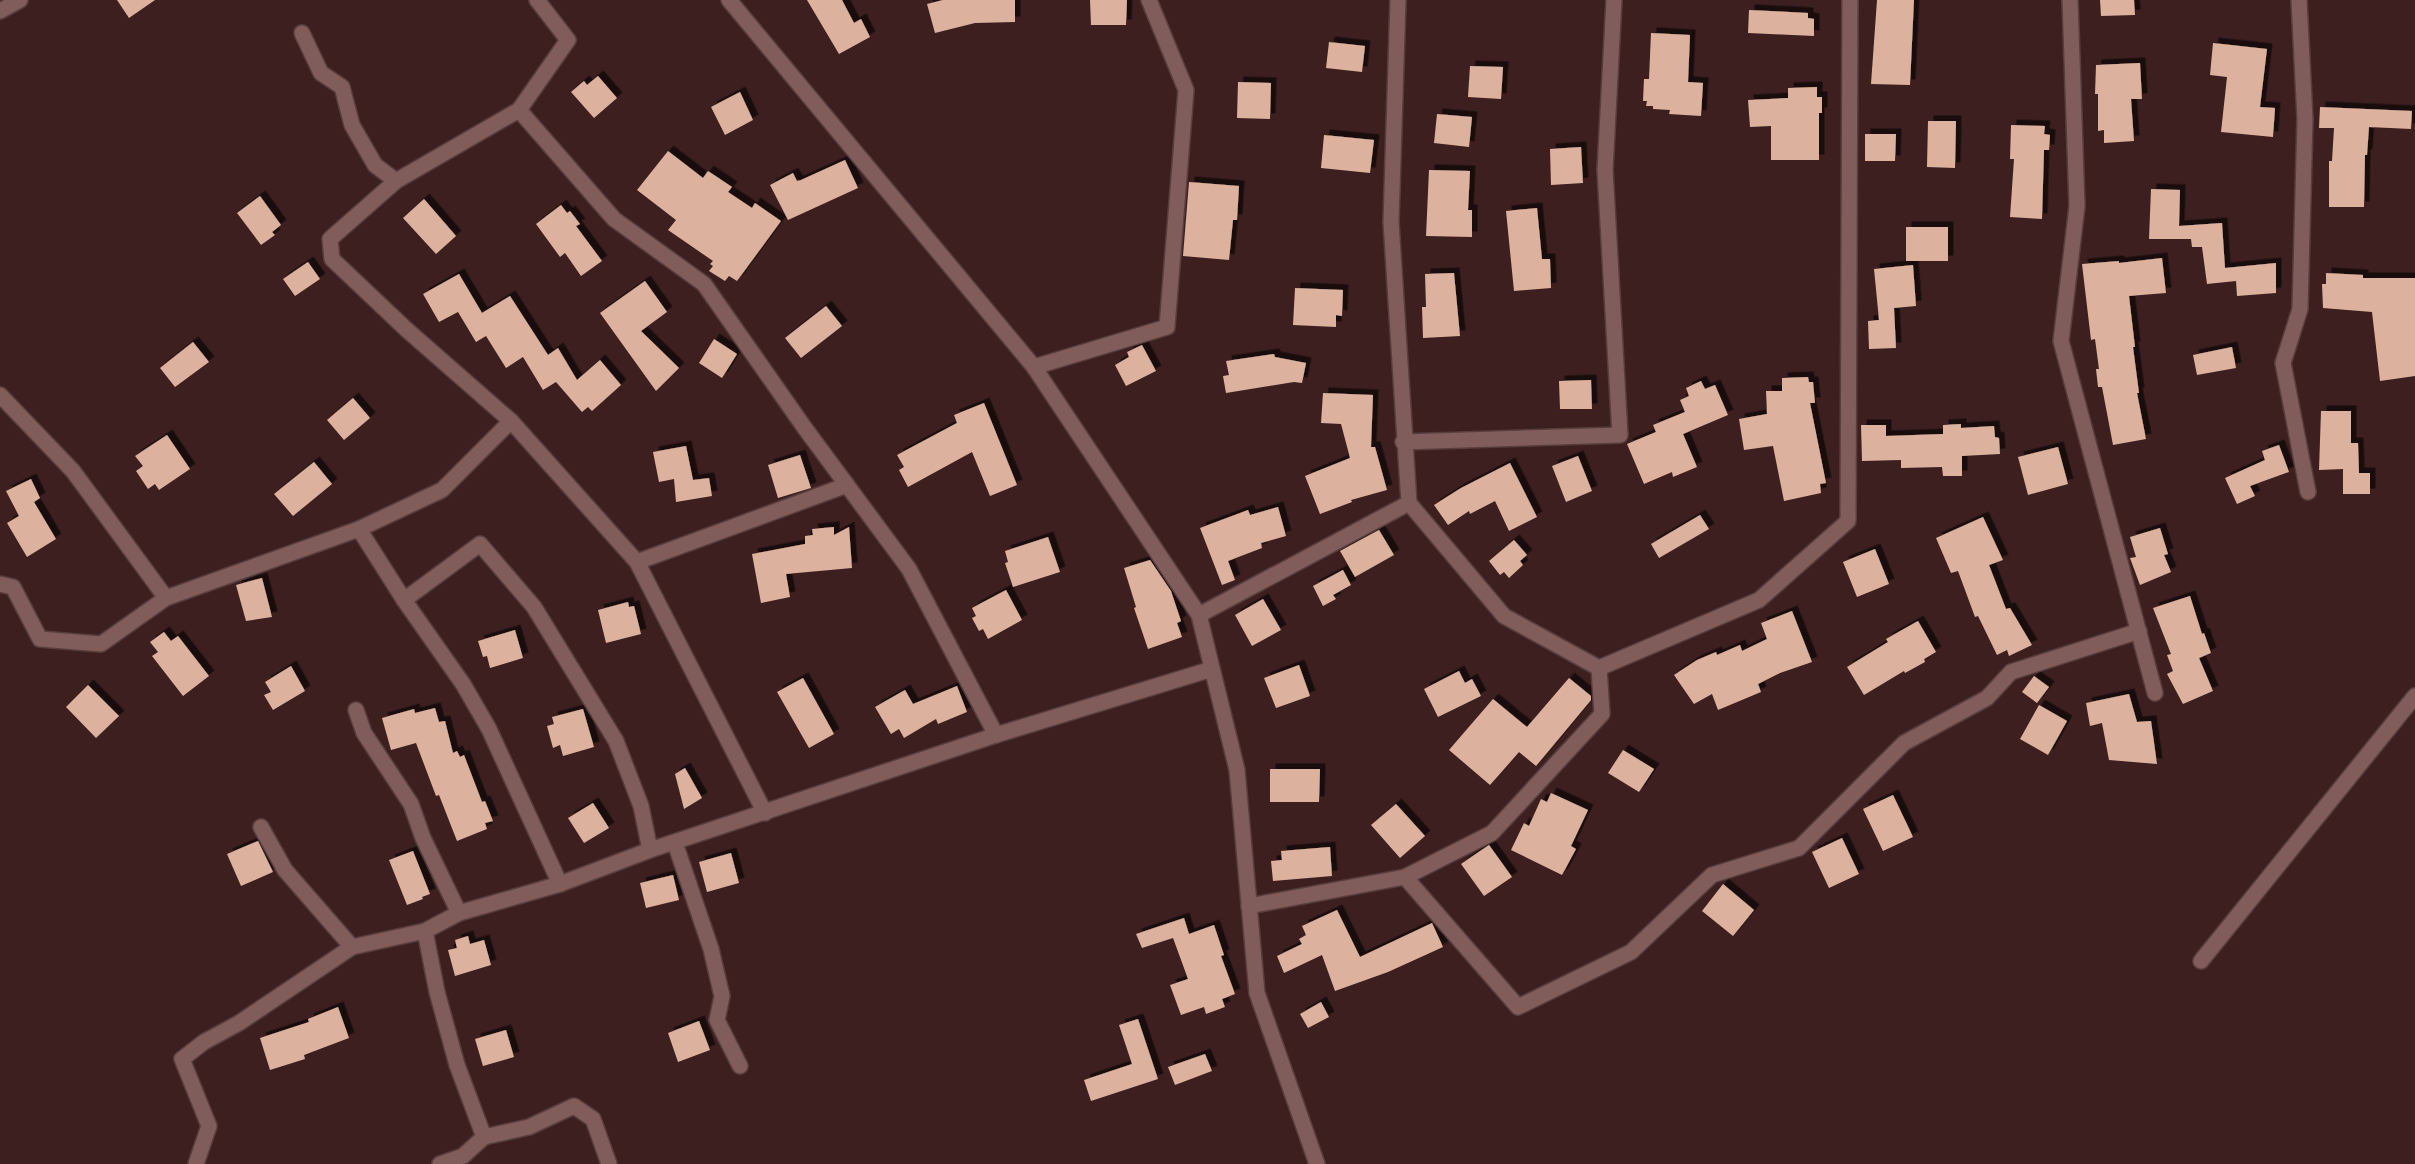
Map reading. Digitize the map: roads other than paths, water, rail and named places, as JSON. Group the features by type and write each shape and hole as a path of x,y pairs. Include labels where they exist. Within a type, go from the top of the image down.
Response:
{"street":[{"path":"0,11 20,0"},
{"path":"537,0 568,40 519,110 396,181 330,239 332,259 407,330 511,421 637,562 765,813"},
{"path":"729,0 1034,367 1199,615 1236,770 1257,993 1317,1164"},
{"path":"1034,367 1167,327 1186,90 1149,0"},
{"path":"1398,0 1391,222 1403,442 1409,503 1504,616 1599,668"},
{"path":"1403,442 1620,435 1605,170 1614,0"},
{"path":"1599,668 1759,600 1848,521 1850,0"},
{"path":"2070,0 2078,206 2061,341 2155,693"},
{"path":"2299,0 2305,119 2300,309 2283,363 2308,492"},
{"path":"302,33 321,74 342,87 352,125 375,165 396,181"},
{"path":"519,110 614,219 704,284 909,569 996,735"},
{"path":"0,395 73,471 166,598"},
{"path":"0,584 13,587 40,639 101,644 166,598 359,529 442,490 511,421"},
{"path":"637,562 847,485"},
{"path":"1199,615 1409,503"},
{"path":"359,529 404,600 463,684 489,729 560,884"},
{"path":"404,600 480,544 534,607 616,741 640,806 650,850"},
{"path":"1405,877 1518,1006 1631,952 1712,875 1799,848 1904,743 1987,698 2011,672 2139,632"},
{"path":"1249,906 1405,877 1492,833 1602,714 1599,668"},
{"path":"196,1164 209,1126 182,1059 204,1042 239,1023 352,947 424,931 459,913 560,884 650,850 996,735 1212,669"},
{"path":"2201,961 2415,696"},
{"path":"356,710 364,733 411,804 423,838 459,913"},
{"path":"261,827 285,870 352,947"},
{"path":"675,843 711,950 722,996 717,1020 740,1066"},
{"path":"424,931 437,992 457,1065 484,1137"},
{"path":"440,1164 463,1156 484,1137 529,1127 574,1106 593,1119 609,1164"}]}
